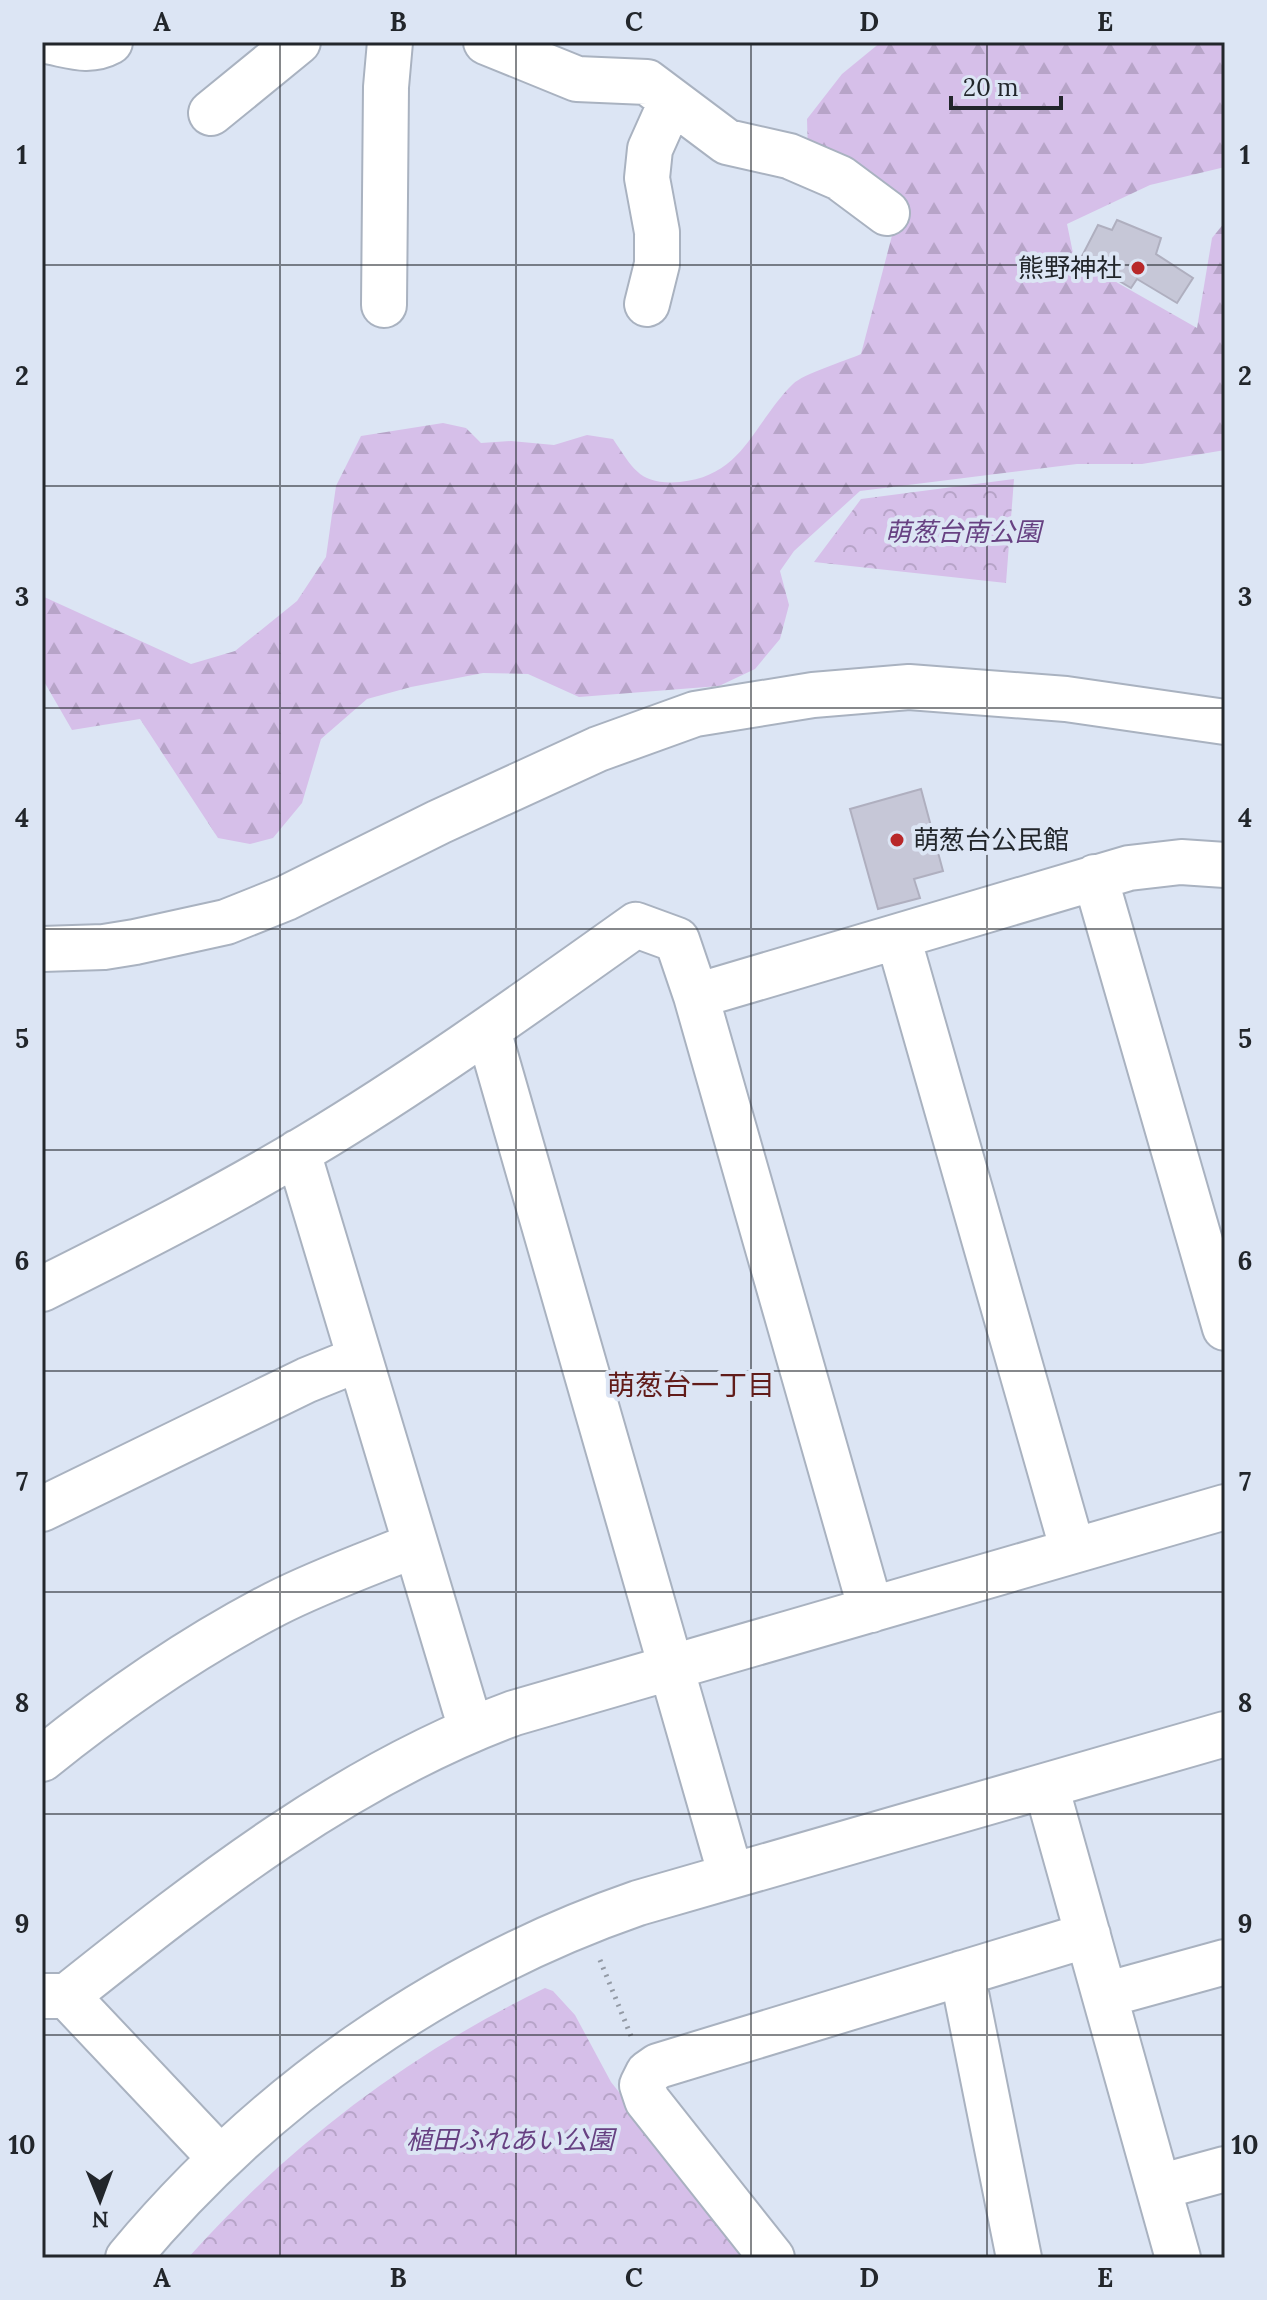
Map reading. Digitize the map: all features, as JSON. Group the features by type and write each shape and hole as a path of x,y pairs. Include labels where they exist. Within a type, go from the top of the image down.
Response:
{"street":[{"path":"51,42 83,49 110,42"},
{"path":"211,113 298,42"},
{"path":"384,305 386,87 390,42"},
{"path":"486,42 577,79 647,82 727,142 789,156 840,178 887,213"},
{"path":"647,304 657,264 657,232 647,178 650,149 671,102"},
{"path":"42,949 104,947 226,922 286,898 439,822 598,749 695,714 813,695 909,687 1066,699 1225,722"},
{"path":"696,996 1095,877 1156,863 1225,865"},
{"path":"1095,877 1225,1328"},
{"path":"42,1289 298,1152 488,1030 636,925 677,940 696,996 871,1610"},
{"path":"898,937 1073,1551"},
{"path":"488,1030 731,1876"},
{"path":"298,1152 471,1729"},
{"path":"42,1509 307,1380 359,1359"},
{"path":"220,2158 54,1996 325,1806 471,1729 514,1713 1225,1507"},
{"path":"42,1759 119,1700 212,1640 275,1604 415,1545"},
{"path":"128,2258 220,2158 357,2045 503,1958 585,1921 1225,1734"},
{"path":"1046,1786 1178,2258"},
{"path":"772,2258 647,2100 642,2085 648,2073 658,2066 1088,1935"},
{"path":"1105,1995 1225,1962"},
{"path":"962,1973 1019,2258"},
{"path":"1159,2187 1225,2169"}],"path":[{"path":"585,1921 612,1993 648,2073"}],"green space":[{"path":"881,42 1222,42 1225,61 1225,167 1150,185 1067,224 1074,258 1197,328 1212,238 1225,222 1225,450 1142,464 1077,464 860,491 794,551 780,571 789,605 780,639 755,669 719,686 579,697 528,674 483,673 367,699 321,739 302,803 273,838 250,844 218,838 140,719 72,730 42,678 42,596 191,664 235,651 297,601 326,557 336,486 361,436 443,423 466,428 481,443 511,441 554,445 587,435 613,439 633,467 647,478 680,482 702,478 733,459 779,399 798,380 861,354 900,205 808,154 807,119 842,74"},
{"name":"萌葱台南公園","path":"1014,479 1006,583 814,562 861,499"},
{"name":"植田ふれあい公園","path":"545,1988 553,1991 575,2015 611,2082 751,2258 188,2258 267,2177 353,2105 445,2042"}],"building":[{"name":"熊野神社","path":"1117,220 1161,238 1156,254 1193,278 1177,303 1137,279 1131,288 1081,258 1098,225 1112,230"},
{"name":"萌葱台公民館","path":"921,789 943,871 914,879 920,898 878,909 850,809"}],"place":[{"name":"熊野神社","path":"1138,268"},
{"name":"萌葱台公民館","path":"897,840"}],"district":[{"name":"萌葱台一丁目","path":"691,1385"}]}
